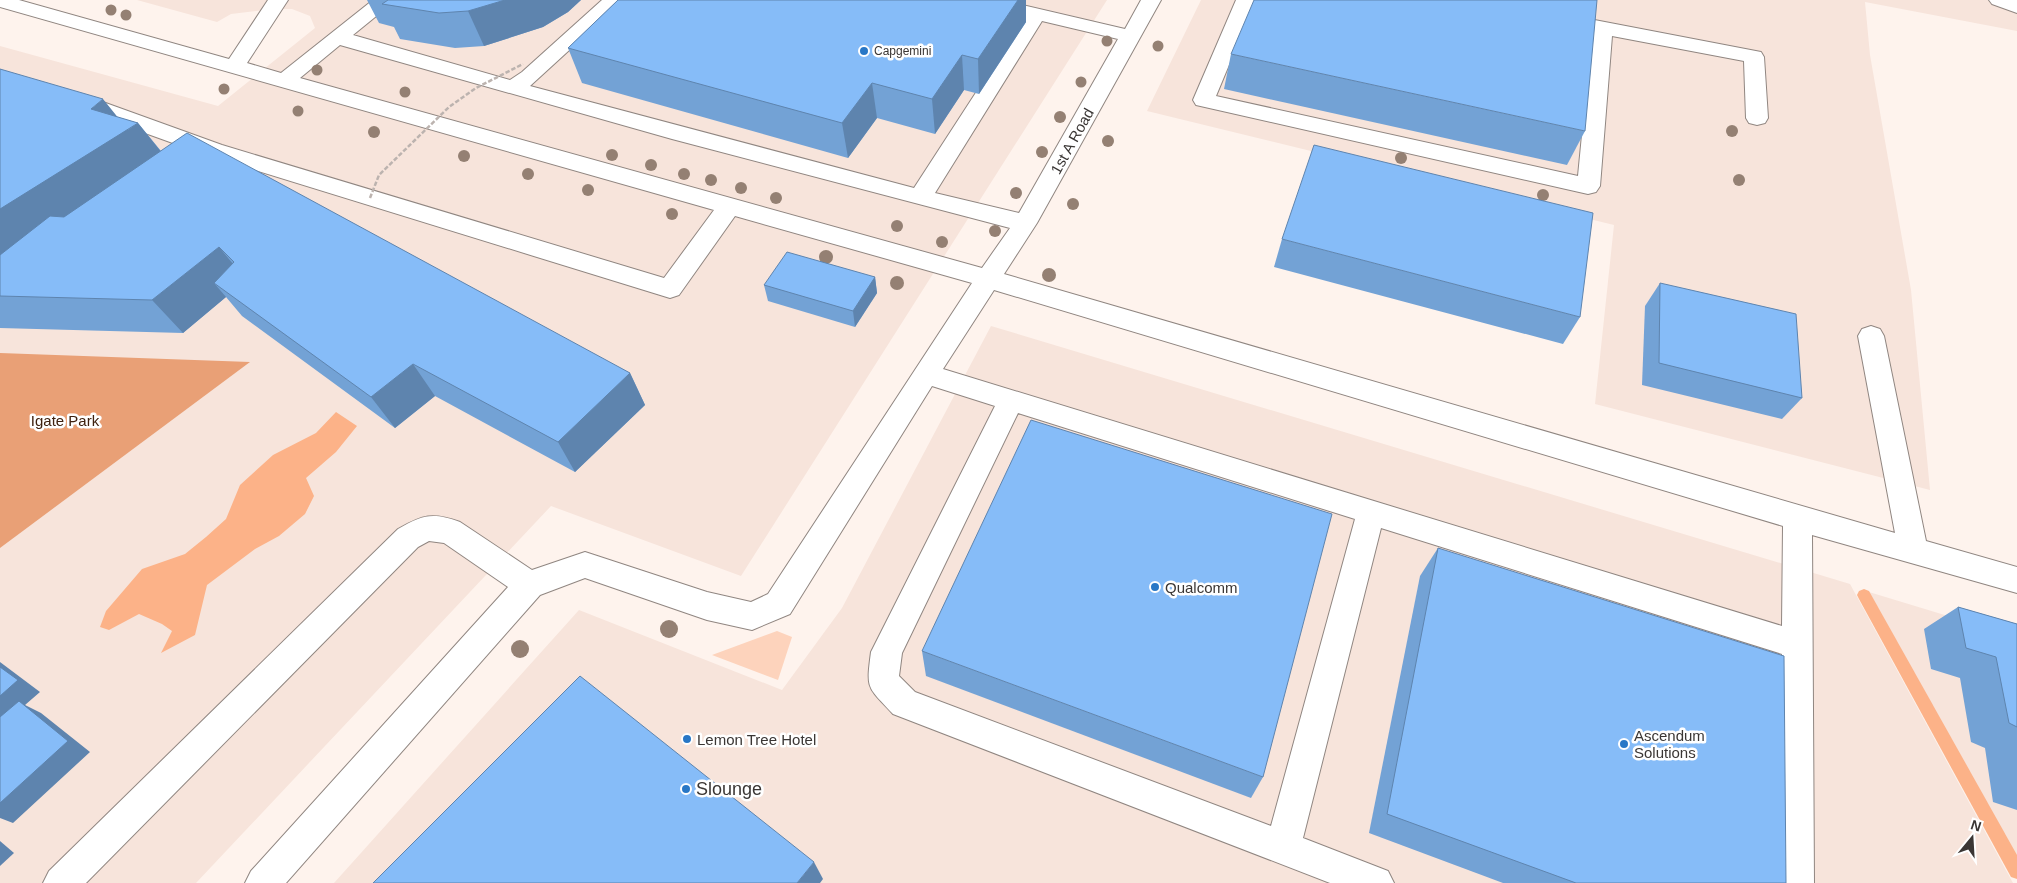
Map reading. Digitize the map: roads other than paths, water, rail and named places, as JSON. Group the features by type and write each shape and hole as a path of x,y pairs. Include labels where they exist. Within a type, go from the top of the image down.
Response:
{"street":[{"path":"234,67 278,0"},
{"path":"284,80 386,0"},
{"path":"512,88 529,77 614,0"},
{"path":"975,0 1130,36"},
{"name":"1st A Road","path":"529,585 585,566 706,606 752,616 779,604 926,373 1025,223 1151,0"},
{"path":"1246,0 1204,100 1588,186 1603,28"},
{"path":"1999,0 2017,8"},
{"path":"0,1 989,279 1798,518 2017,580"},
{"path":"920,197 1037,14"},
{"path":"1536,14 1754,57 1757,118"},
{"path":"337,37 512,88 920,197 1025,223"},
{"path":"65,96 214,150 670,289 730,206"},
{"path":"189,165 214,150"},
{"path":"1871,336 1913,549"},
{"path":"926,373 960,386 1011,400 1797,645"},
{"path":"1011,400 887,652 883,681 904,703 1376,883"},
{"path":"1283,847 1371,512"},
{"path":"1796,883 1798,518"},
{"path":"61,883 408,538 426,528 450,531 529,585 263,883"}],"waterway":[{"path":"1864,595 2017,871"}],"place":[{"name":"Capgemini","path":"864,51"},
{"name":"Qualcomm","path":"1155,587"},
{"name":"Lemon Tree Hotel","path":"687,739"},
{"name":"Ascendum Solutions","path":"1624,744"},
{"name":"Slounge","path":"686,789"}],"park label":[{"name":"Igate Park","path":"65,420"}]}
